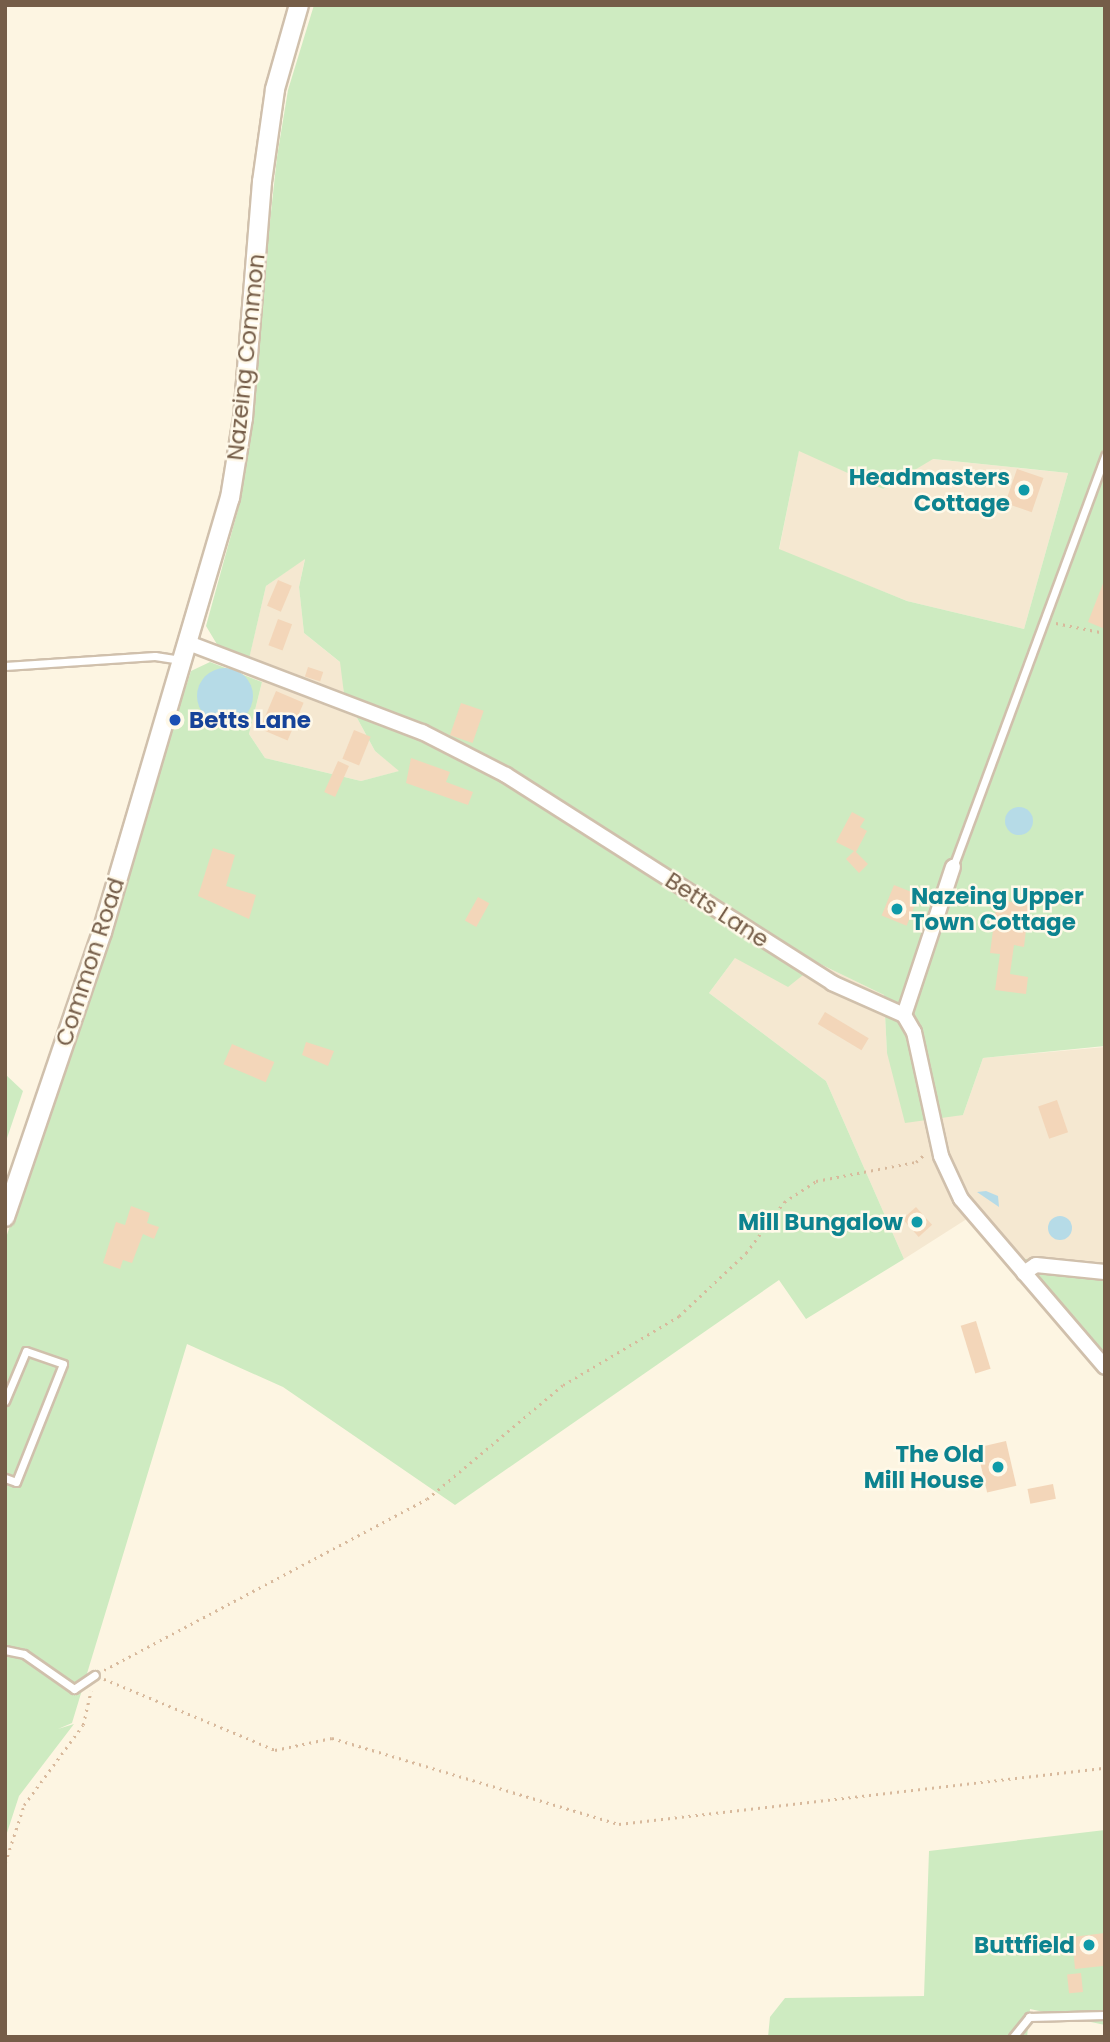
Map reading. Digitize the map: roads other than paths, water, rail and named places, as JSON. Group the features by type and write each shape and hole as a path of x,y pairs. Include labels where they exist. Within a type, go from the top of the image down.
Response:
{"street":[{"name":"Nazeing Common","path":"172,706 232,485 262,181 275,89 299,5"},
{"name":"Betts Lane","path":"188,653 422,733 506,775 821,976 904,1015"},
{"name":"Common Road","path":"5,1217 172,706"},
{"path":"953,867 904,1015 914,1032 936,1139 961,1199 1105,1367"},
{"path":"1024,1273 1036,1265 1105,1272"}],"lane":[{"path":"953,867 1039,623 1105,454"},
{"path":"5,666 188,653"},
{"path":"5,1401 26,1351 63,1364 16,1482 5,1478"},
{"path":"5,1650 24,1654 74,1689 95,1675"},
{"path":"1013,2037 1029,2017 1105,2015"}],"water":[{"path":"225,668 240,673 248,681 253,696 248,711 240,719 225,724 210,719 202,711 197,696 202,681 210,673"},
{"path":"1019,807 1029,811 1033,821 1029,831 1019,835 1009,831 1005,821 1009,811"},
{"path":"986,1191 998,1196 999,1207 977,1192"},
{"path":"1060,1216 1071,1223 1072,1228 1065,1239 1060,1240 1049,1233 1048,1228 1055,1217"}],"place":[{"name":"Headmasters Cottage","path":"1024,490"},
{"name":"Betts Lane","path":"175,720"},
{"name":"Nazeing Upper Town Cottage","path":"897,909"},
{"name":"Mill Bungalow","path":"917,1222"},
{"name":"The Old Mill House","path":"998,1467"},
{"name":"Buttfield","path":"1089,1945"}]}
